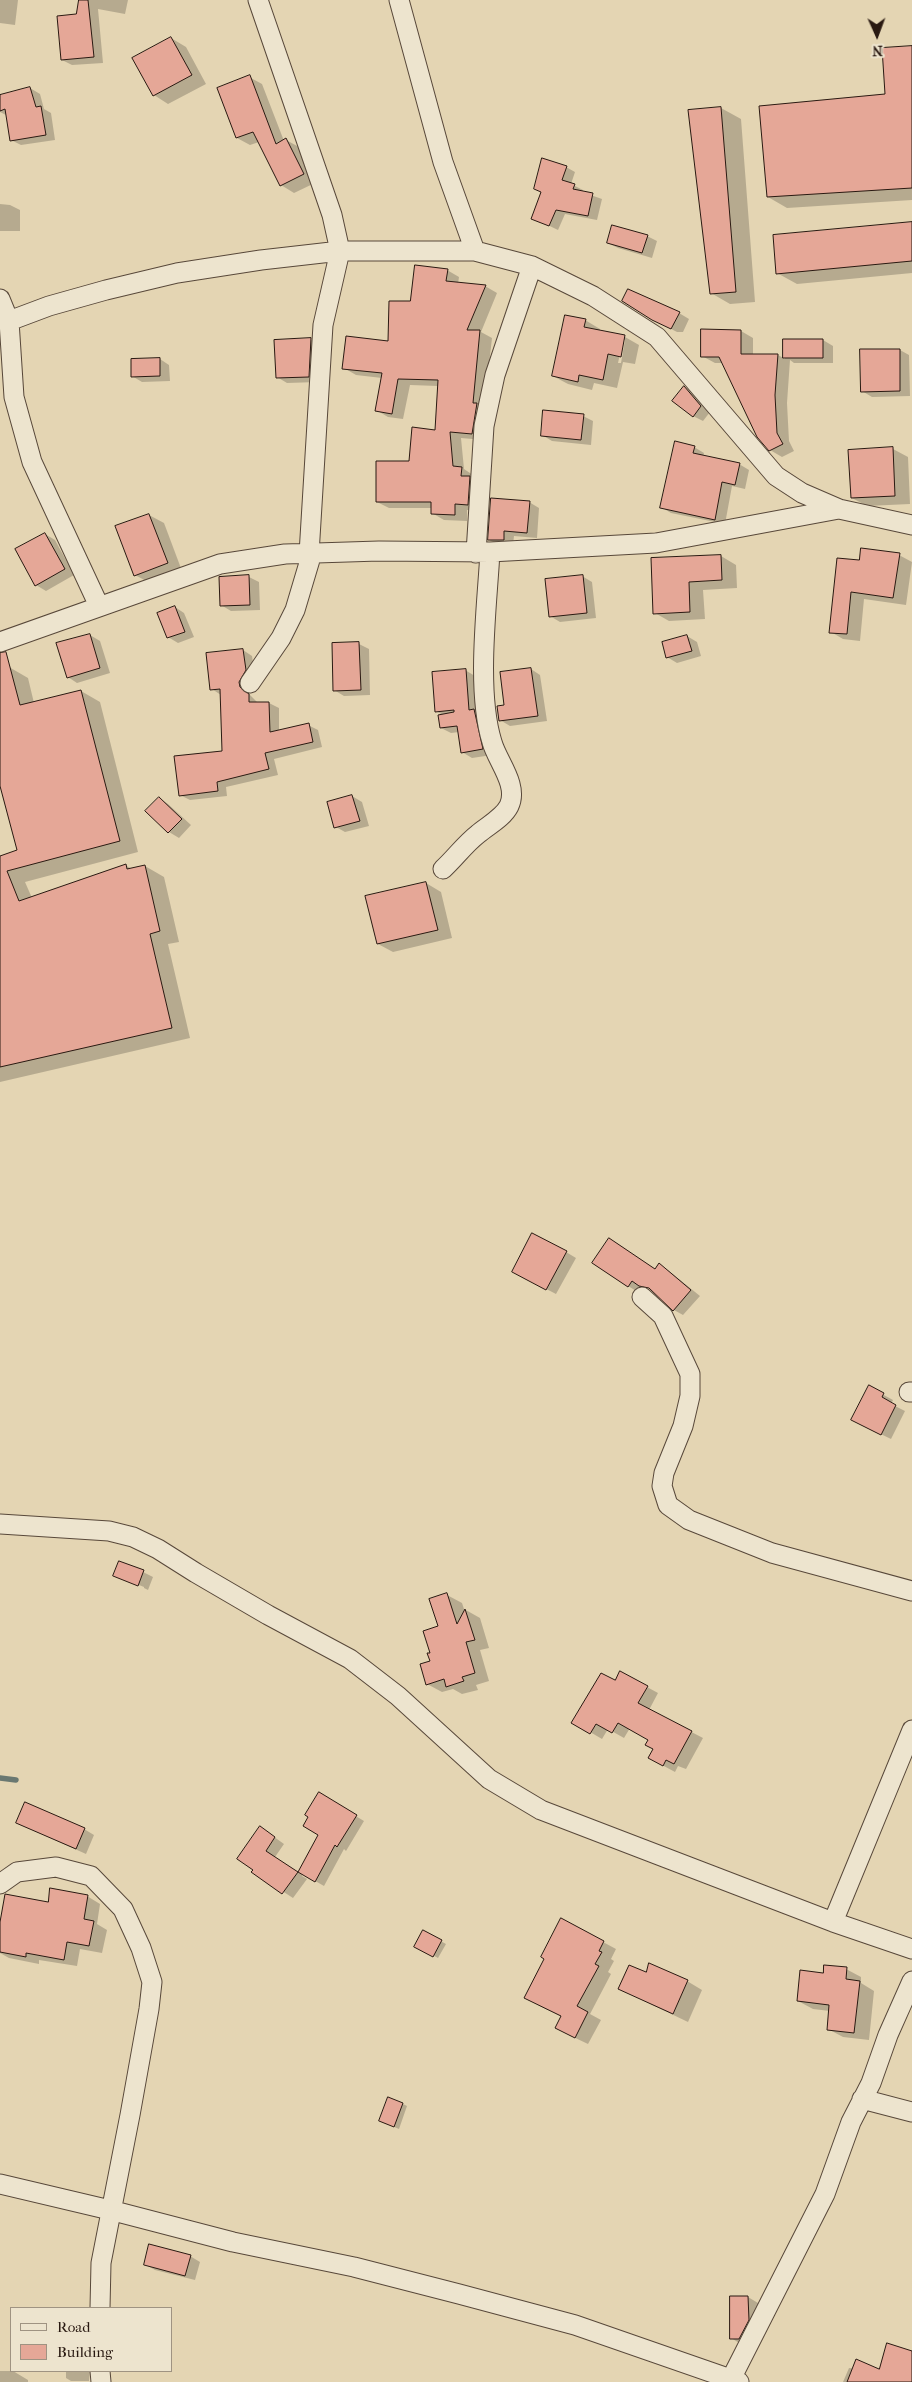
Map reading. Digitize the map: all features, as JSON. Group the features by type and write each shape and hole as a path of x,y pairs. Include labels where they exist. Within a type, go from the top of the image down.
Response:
{"street":[{"path":"250,683 281,638 295,610 310,554 323,325 340,252 332,215 258,0"},
{"path":"399,0 443,162 475,251"},
{"path":"9,321 49,306 177,273 261,260 340,252 475,251 532,266 593,296 657,337 776,476 802,493 840,509 912,525"},
{"path":"443,869 509,806 511,791 507,774 492,742 484,696 484,426 495,375 532,266"},
{"path":"0,299 9,321 14,397 32,462 98,606"},
{"path":"0,642 220,564 286,554 379,551 483,552 656,543 840,509"},
{"path":"642,1297 663,1316 690,1374 690,1396 683,1426 664,1473 662,1486 668,1504 689,1520 772,1553 912,1591"},
{"path":"0,1524 109,1531 133,1537 150,1545 268,1615 350,1659 398,1696 489,1779 541,1810 834,1922 912,1949"},
{"path":"834,1922 912,1730"},
{"path":"0,1884 18,1872 56,1867 91,1876 123,1909 141,1948 152,1982 150,2009 101,2263 100,2307"},
{"path":"0,2184 233,2242 354,2267 546,2317 735,2380 825,2194 851,2122 912,1981"},
{"path":"862,2099 912,2112"}],"building":[{"path":"79,0 88,0 94,57 61,60 57,16 76,14"},
{"path":"171,37 192,75 153,96 132,58"},
{"path":"912,46 912,188 767,197 759,106 885,94 882,48"},
{"path":"250,75 276,144 286,138 304,174 280,186 253,132 236,138 217,88"},
{"path":"30,87 36,107 41,106 46,135 10,141 5,109 0,111 0,95"},
{"path":"721,107 736,292 710,294 688,110"},
{"path":"542,158 567,166 562,180 575,184 573,189 593,193 588,216 556,210 549,226 531,219 541,192 534,189"},
{"path":"912,222 912,261 776,274 773,235"},
{"path":"612,225 648,235 642,253 607,243"},
{"path":"415,265 448,269 446,281 486,285 467,330 480,330 473,403 477,403 472,434 450,432 453,466 462,467 461,476 470,476 468,505 455,504 455,515 431,514 431,502 376,502 376,461 409,461 412,427 435,430 438,380 398,379 392,414 375,411 382,373 342,369 346,336 388,341 389,301 410,301"},
{"path":"628,289 680,312 671,329 652,320 622,301"},
{"path":"565,315 586,319 584,327 625,335 621,357 608,354 603,380 579,375 578,382 552,376"},
{"path":"701,329 741,330 741,354 778,354 775,395 777,433 783,444 769,451 757,437 719,357 701,357"},
{"path":"311,338 309,377 276,378 274,340"},
{"path":"783,339 823,339 823,358 783,358"},
{"path":"860,349 900,349 900,391 861,392"},
{"path":"160,358 160,376 131,377 131,359"},
{"path":"684,386 701,406 693,417 672,401"},
{"path":"543,410 584,414 581,440 541,436"},
{"path":"675,441 695,446 693,453 740,463 735,485 722,482 715,520 660,508"},
{"path":"893,447 895,496 851,498 848,450"},
{"path":"491,498 530,501 527,533 504,531 504,540 488,540"},
{"path":"149,514 168,563 134,576 115,526"},
{"path":"45,533 65,569 35,586 15,549"},
{"path":"861,548 900,553 893,598 851,592 847,634 829,633 837,558 859,560"},
{"path":"721,555 722,580 689,582 690,612 653,614 651,558"},
{"path":"249,575 250,605 220,606 219,577"},
{"path":"583,575 587,613 549,617 545,579"},
{"path":"175,606 185,632 167,638 157,613"},
{"path":"90,634 100,668 67,678 56,643"},
{"path":"687,635 692,651 666,658 662,642"},
{"path":"359,642 361,690 333,691 332,643"},
{"path":"243,649 246,670 239,682 240,687 249,694 249,702 269,702 270,732 309,723 313,742 265,753 269,769 217,782 218,791 179,796 174,756 222,751 220,689 210,690 206,653"},
{"path":"6,652 20,705 81,690 120,841 7,871 19,901 126,864 127,869 145,865 160,931 150,934 172,1028 0,1067 0,856 17,850 0,786 0,653"},
{"path":"531,668 538,716 499,721 497,706 504,705 500,672"},
{"path":"466,669 469,710 474,709 483,749 461,753 457,726 440,728 438,715 454,712 454,710 435,712 432,672"},
{"path":"352,795 360,821 334,828 327,802"},
{"path":"159,797 182,819 168,833 145,811"},
{"path":"426,882 438,930 377,944 365,896"},
{"path":"532,1233 567,1251 546,1290 512,1272"},
{"path":"609,1238 655,1269 659,1263 691,1290 673,1311 649,1288 639,1286 632,1281 628,1287 592,1263"},
{"path":"869,1385 884,1393 882,1397 896,1405 881,1435 851,1420"},
{"path":"119,1561 144,1570 138,1586 113,1576"},
{"path":"447,1593 457,1624 465,1609 475,1640 466,1642 475,1673 462,1677 464,1681 446,1687 444,1679 426,1685 420,1664 430,1661 427,1653 430,1653 423,1631 438,1626 429,1599"},
{"path":"620,1671 648,1686 638,1703 692,1731 674,1764 666,1760 663,1766 648,1758 653,1749 645,1745 648,1740 618,1723 612,1733 596,1724 590,1734 571,1723 601,1673 615,1680"},
{"path":"319,1792 357,1815 337,1847 335,1845 315,1882 298,1872 318,1835 303,1826 308,1817 305,1815"},
{"path":"25,1802 85,1828 76,1849 16,1823"},
{"path":"260,1826 275,1837 266,1851 298,1872 282,1894 251,1872 253,1870 237,1859"},
{"path":"50,1888 88,1895 84,1919 94,1921 89,1946 67,1942 64,1960 26,1953 26,1957 0,1952 0,1922 5,1894 48,1902"},
{"path":"561,1918 604,1941 599,1951 602,1952 595,1964 599,1966 577,2006 588,2012 575,2038 555,2028 561,2016 524,1998 544,1959 541,1957"},
{"path":"423,1930 442,1940 433,1957 414,1947"},
{"path":"649,1963 688,1980 673,2014 618,1989 629,1965 646,1972"},
{"path":"824,1965 847,1967 846,1979 860,1981 854,2033 827,2030 829,2005 797,2001 800,1970 823,1973"},
{"path":"388,2097 403,2103 394,2127 379,2121"},
{"path":"149,2244 191,2255 185,2276 144,2265"},
{"path":"730,2296 748,2296 749,2320 739,2339 730,2339"},
{"path":"887,2343 912,2351 912,2382 847,2382 856,2359 879,2369"}],"waterway":[{"path":"0,1778 16,1780"}]}
